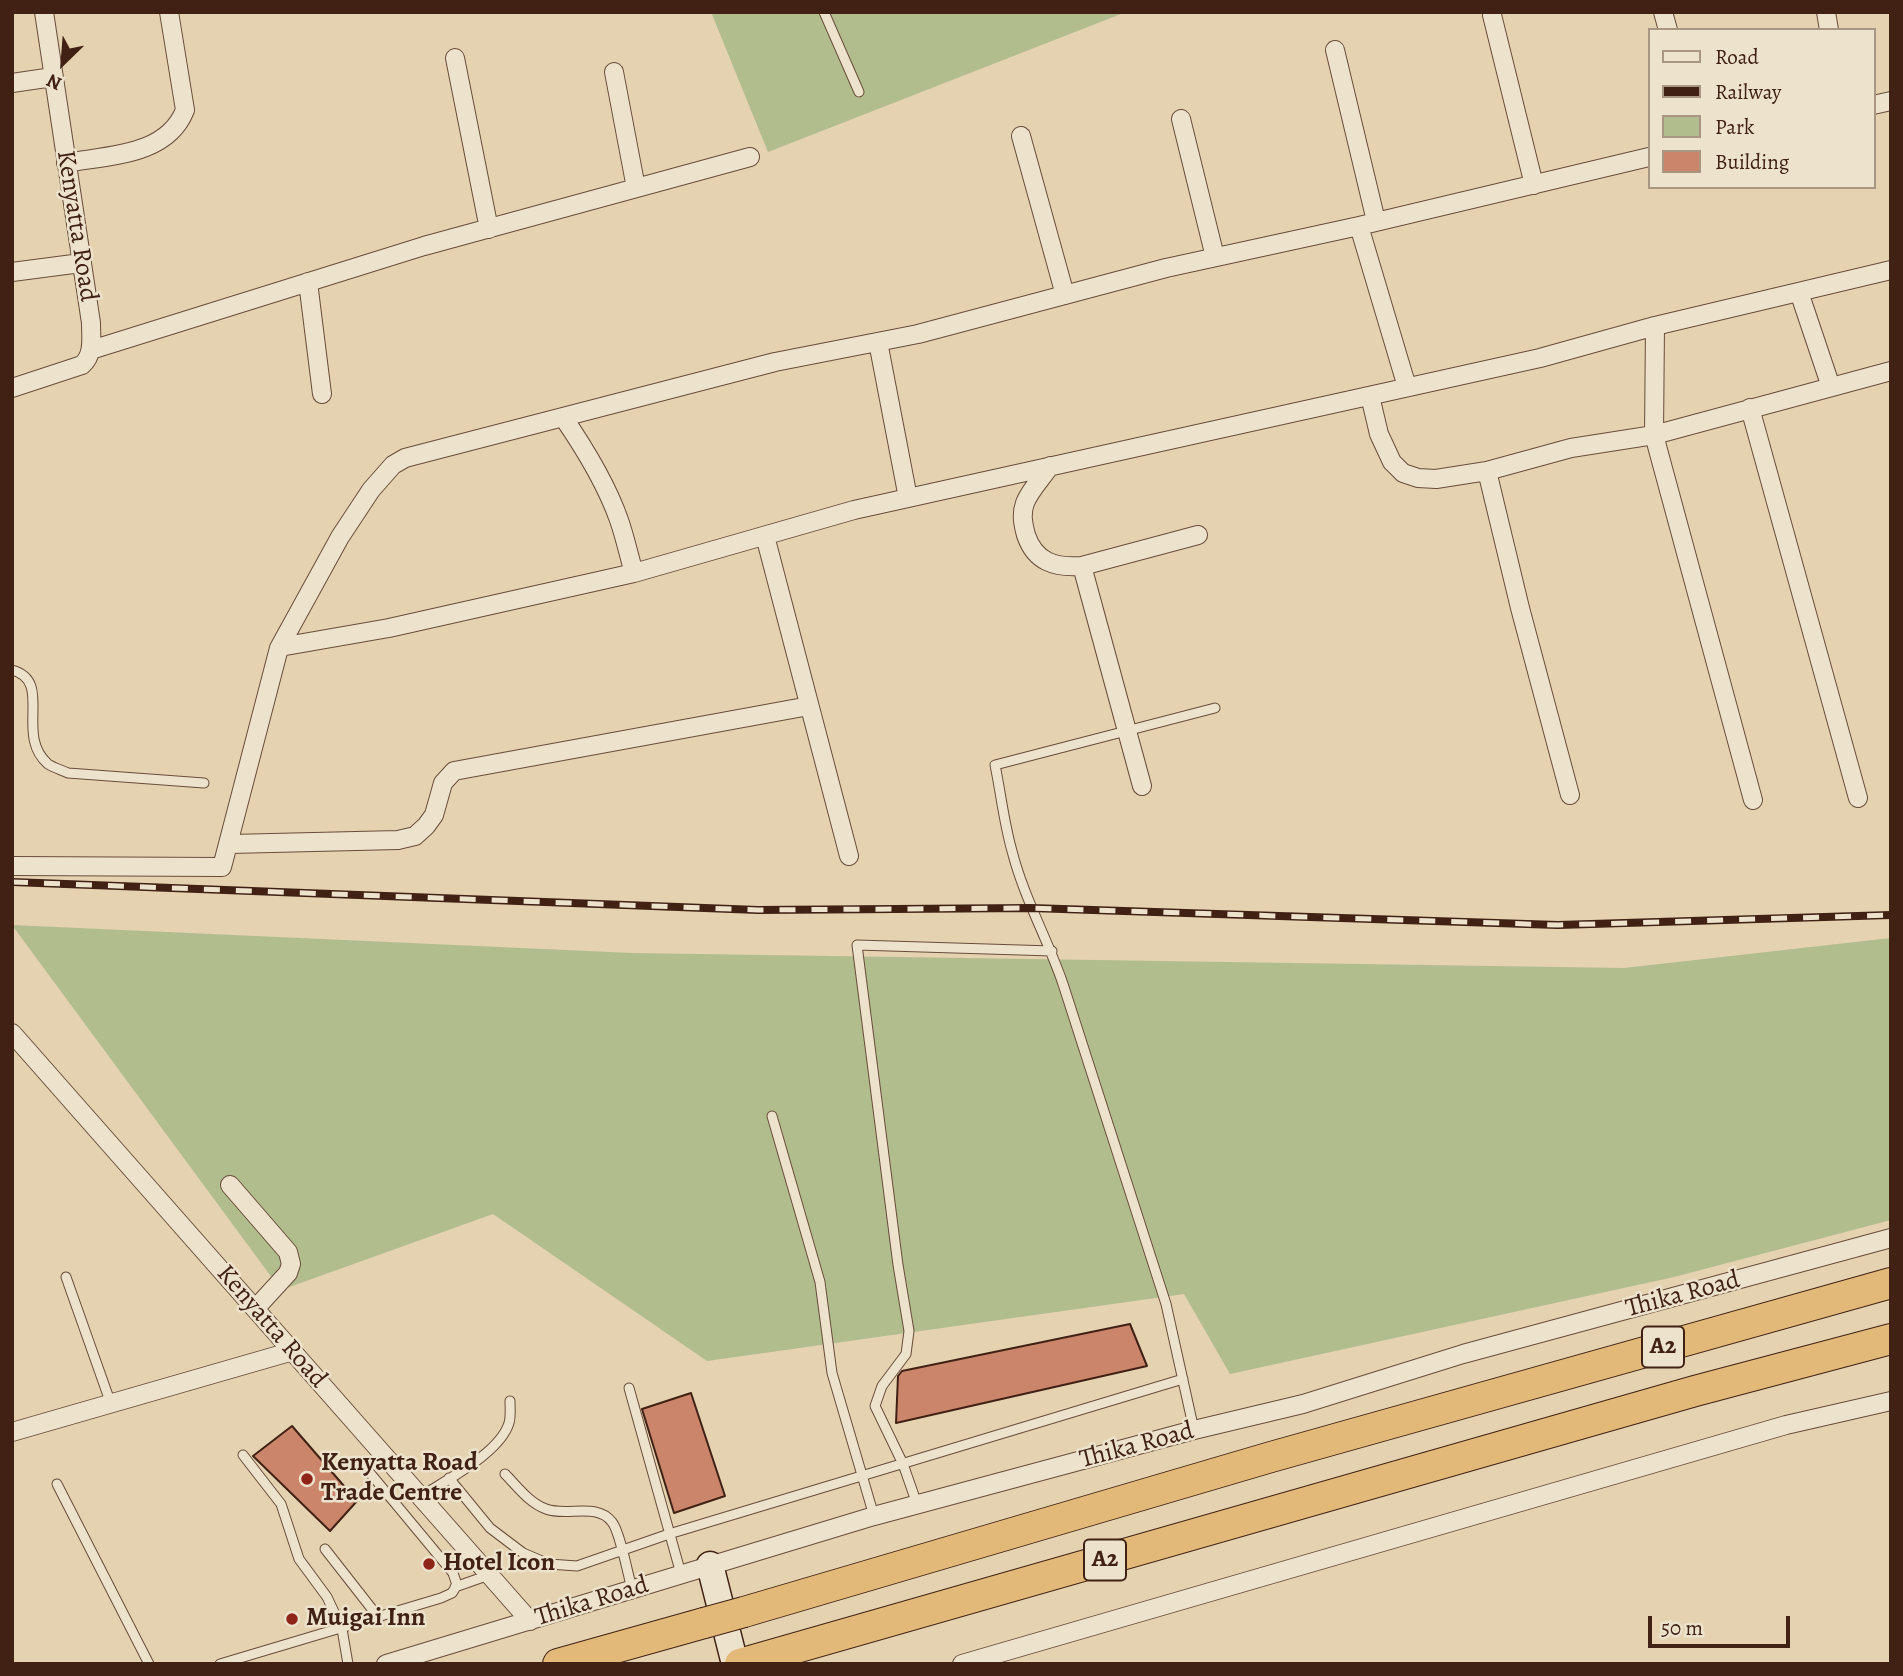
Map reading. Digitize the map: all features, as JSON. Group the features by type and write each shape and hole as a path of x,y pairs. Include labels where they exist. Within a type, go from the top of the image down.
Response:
{"highway":[{"name":"Thika Road","path":"558,1664 1270,1457 1891,1283"},
{"name":"A2","path":"744,1662 1695,1391 1891,1339"}],"main road":[{"path":"710,1565 744,1662"}],"street":[{"name":"Kenyatta Road","path":"44,12 90,323 91,350"},
{"path":"66,163 143,149 161,141 180,123 185,110 169,12"},
{"path":"1492,15 1534,185"},
{"path":"1335,50 1368,224 1407,387"},
{"path":"455,58 489,229"},
{"path":"614,72 636,188"},
{"path":"12,83 53,77"},
{"path":"1181,119 1215,257"},
{"path":"1021,136 1065,295"},
{"path":"12,388 82,365 89,359 91,350 308,282 750,157"},
{"path":"12,866 222,867 280,647 340,537 371,490 405,457 775,362 918,334 1215,257 1647,158"},
{"path":"12,272 81,263"},
{"path":"280,647 389,628 634,573 854,510 1540,358 1655,326 1891,270"},
{"path":"308,282 322,394"},
{"path":"1799,292 1831,387"},
{"path":"1655,326 1654,435 1753,800"},
{"path":"878,342 908,498"},
{"path":"1370,396 1379,434 1392,462 1403,473 1418,478 1436,479 1487,471 1571,448 1654,435 1891,371"},
{"path":"1750,408 1858,798"},
{"path":"563,417 588,454 608,494 619,520 634,573"},
{"path":"1050,466 1026,501 1022,513 1030,548 1041,560 1064,567 1082,566 1198,535"},
{"path":"1487,471 1570,795"},
{"path":"765,536 849,856"},
{"path":"1082,566 1142,786"},
{"path":"230,844 398,840 415,836 434,815 443,783 454,771 809,706"},
{"name":"Kenyatta Road","path":"12,1033 530,1621"},
{"path":"230,1185 288,1252 291,1264 288,1273 255,1308"},
{"name":"Thika Road","path":"386,1664 874,1516 1194,1430 1303,1404 1464,1354 1891,1238"},
{"path":"12,1432 293,1351"},
{"path":"962,1664 1786,1425 1891,1401"}],"lane":[{"path":"824,12 859,92"},
{"path":"12,670 29,679 34,692 32,732 37,750 49,765 68,773 204,783"},
{"path":"1194,1430 1166,1304 1052,951 1031,908 1012,852 995,765 1215,708"},
{"path":"917,1504 903,1464 875,1406 882,1386 906,1354 909,1331 857,945 1052,951"},
{"path":"772,1116 820,1282 832,1373 874,1516"},
{"path":"66,1278 111,1404"},
{"path":"449,1478 490,1528 523,1553 549,1564 577,1566 669,1534 1183,1379"},
{"path":"629,1388 681,1574"},
{"path":"421,1497 492,1447 503,1435 510,1421 510,1401"},
{"path":"243,1455 281,1504 299,1559 327,1598 342,1629 348,1664"},
{"path":"365,1467 453,1573 456,1587"},
{"path":"505,1474 535,1503 547,1510 594,1511 605,1515 614,1524 632,1589"},
{"path":"57,1484 149,1664"},
{"path":"324,1549 379,1618"},
{"path":"220,1664 441,1598 452,1593 456,1587 489,1575"}],"green space":[{"path":"711,12 1126,12 768,152"},
{"path":"12,925 632,953 1624,968 1891,938 1891,1220 1674,1277 1230,1374 1184,1294 707,1361 493,1214 281,1290"}],"building":[{"path":"1130,1324 1147,1366 896,1423 898,1376 902,1371"},
{"path":"691,1393 725,1496 674,1513 642,1409"},
{"name":"Kenyatta Road Trade Centre","path":"292,1426 357,1501 330,1531 253,1456"}],"railway":[{"path":"12,882 758,910 1031,908 1558,925 1891,915"}],"place":[{"name":"Kenyatta Road Trade Centre","path":"307,1479"},
{"name":"Hotel Icon","path":"429,1564"},
{"name":"Muigai Inn","path":"292,1619"}]}
